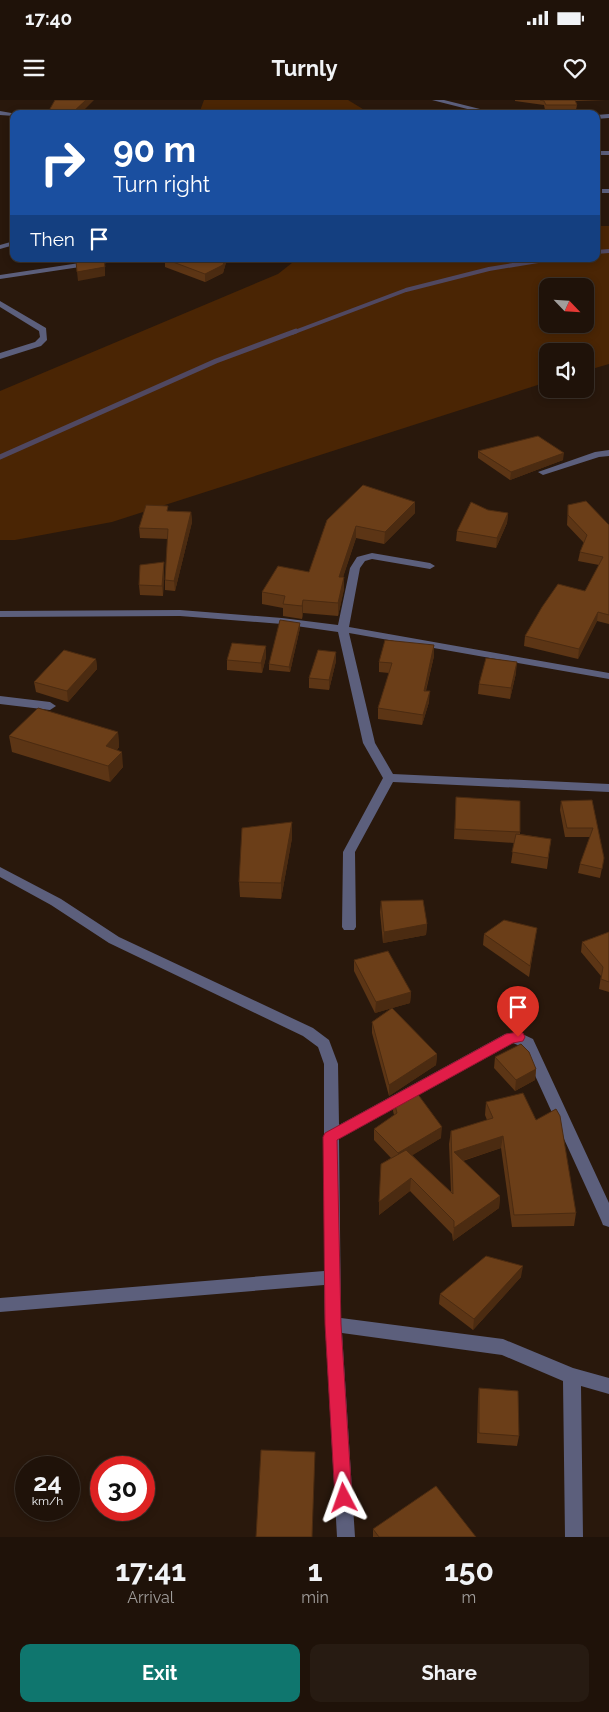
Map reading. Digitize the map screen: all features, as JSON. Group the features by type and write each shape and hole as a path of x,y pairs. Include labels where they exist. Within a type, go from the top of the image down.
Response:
{"street":[{"path":"435,100 480,110"},
{"path":"0,277 100,262"},
{"path":"0,303 43,330 44,338 34,346 0,356"},
{"path":"543,472 609,452"},
{"path":"388,778 369,743 343,629 355,568 361,558 372,556 430,566"},
{"path":"0,614 180,613 282,621 343,629 609,676"},
{"path":"0,700 50,706"},
{"path":"388,778 609,788"},
{"path":"349,927 349,852 388,778"},
{"path":"0,871 56,902 114,940 308,1032 324,1044 331,1064 330,1137 333,1324 346,1537"},
{"path":"330,1137 510,1038 518,1037 528,1043 609,1220"},
{"path":"0,1305 333,1277"},
{"path":"333,1324 503,1346 572,1376 609,1386"},
{"path":"572,1376 574,1537"}],"shaded area":[{"path":"204,100 348,100 364,110 200,110"},
{"path":"600,226 609,226 609,364 594,368 594,343 539,343 539,385 112,522 15,540 0,540 0,391 278,274 293,262 600,262"}],"building":[{"path":"55,100 86,100 75,110 49,110"},
{"path":"540,100 575,100 577,105 546,105 544,101"},
{"path":"76,262 104,262 105,267 77,272"},
{"path":"173,262 224,262 223,265 205,274"},
{"path":"538,436 564,453 511,472 478,451"},
{"path":"363,485 415,502 385,532 356,526 339,577 344,577 338,603 303,600 302,606 283,604 285,596 262,592 278,566 309,572 327,520"},
{"path":"586,501 609,525 609,615 598,612 579,649 525,636 558,584 585,591 603,557 580,552 587,535 568,515 568,505"},
{"path":"471,502 488,510 508,513 497,538 457,531"},
{"path":"146,505 168,506 167,511 191,512 174,581 165,580 168,529 139,528"},
{"path":"164,562 162,586 139,585 140,565"},
{"path":"280,620 300,623 289,667 269,664"},
{"path":"385,640 434,645 424,691 430,691 423,715 378,708 392,663 379,662"},
{"path":"232,643 266,646 261,663 227,660"},
{"path":"64,650 96,659 67,691 34,682"},
{"path":"318,650 336,652 329,680 309,678"},
{"path":"486,658 517,662 511,688 479,684"},
{"path":"38,708 118,732 106,746 122,752 108,766 9,736"},
{"path":"456,797 520,801 520,832 455,829"},
{"path":"592,800 604,858 602,869 580,864 593,828 567,828 561,801"},
{"path":"292,822 281,883 239,882 242,828"},
{"path":"516,834 551,839 548,858 512,852"},
{"path":"423,900 427,924 384,932 381,901"},
{"path":"504,920 537,928 530,966 484,934"},
{"path":"609,932 609,982 601,979 603,967 582,942"},
{"path":"388,951 411,992 376,1002 354,960"},
{"path":"392,1008 437,1054 389,1085 372,1022"},
{"path":"521,1044 529,1052 536,1069 516,1080 495,1057"},
{"path":"414,1089 442,1127 398,1153 374,1129 397,1113 394,1101"},
{"path":"523,1093 536,1120 556,1109 560,1116 576,1213 514,1215 503,1136 454,1152 500,1196 454,1228 454,1221 411,1178 379,1202 381,1164 406,1150 453,1194 451,1131 493,1118 486,1102"},
{"path":"486,1256 523,1266 474,1319 440,1294"},
{"path":"479,1388 518,1391 519,1436 479,1433"},
{"path":"261,1450 315,1452 312,1537 256,1537"},
{"path":"436,1486 476,1537 379,1537 373,1529"}],"waterway":[{"path":"600,252 609,251"},
{"path":"292,333 406,290 489,269 532,262"},
{"path":"0,457 216,361 296,331"}],"route":[{"path":"344,1498 333,1324 330,1137 510,1038 518,1037"}]}
